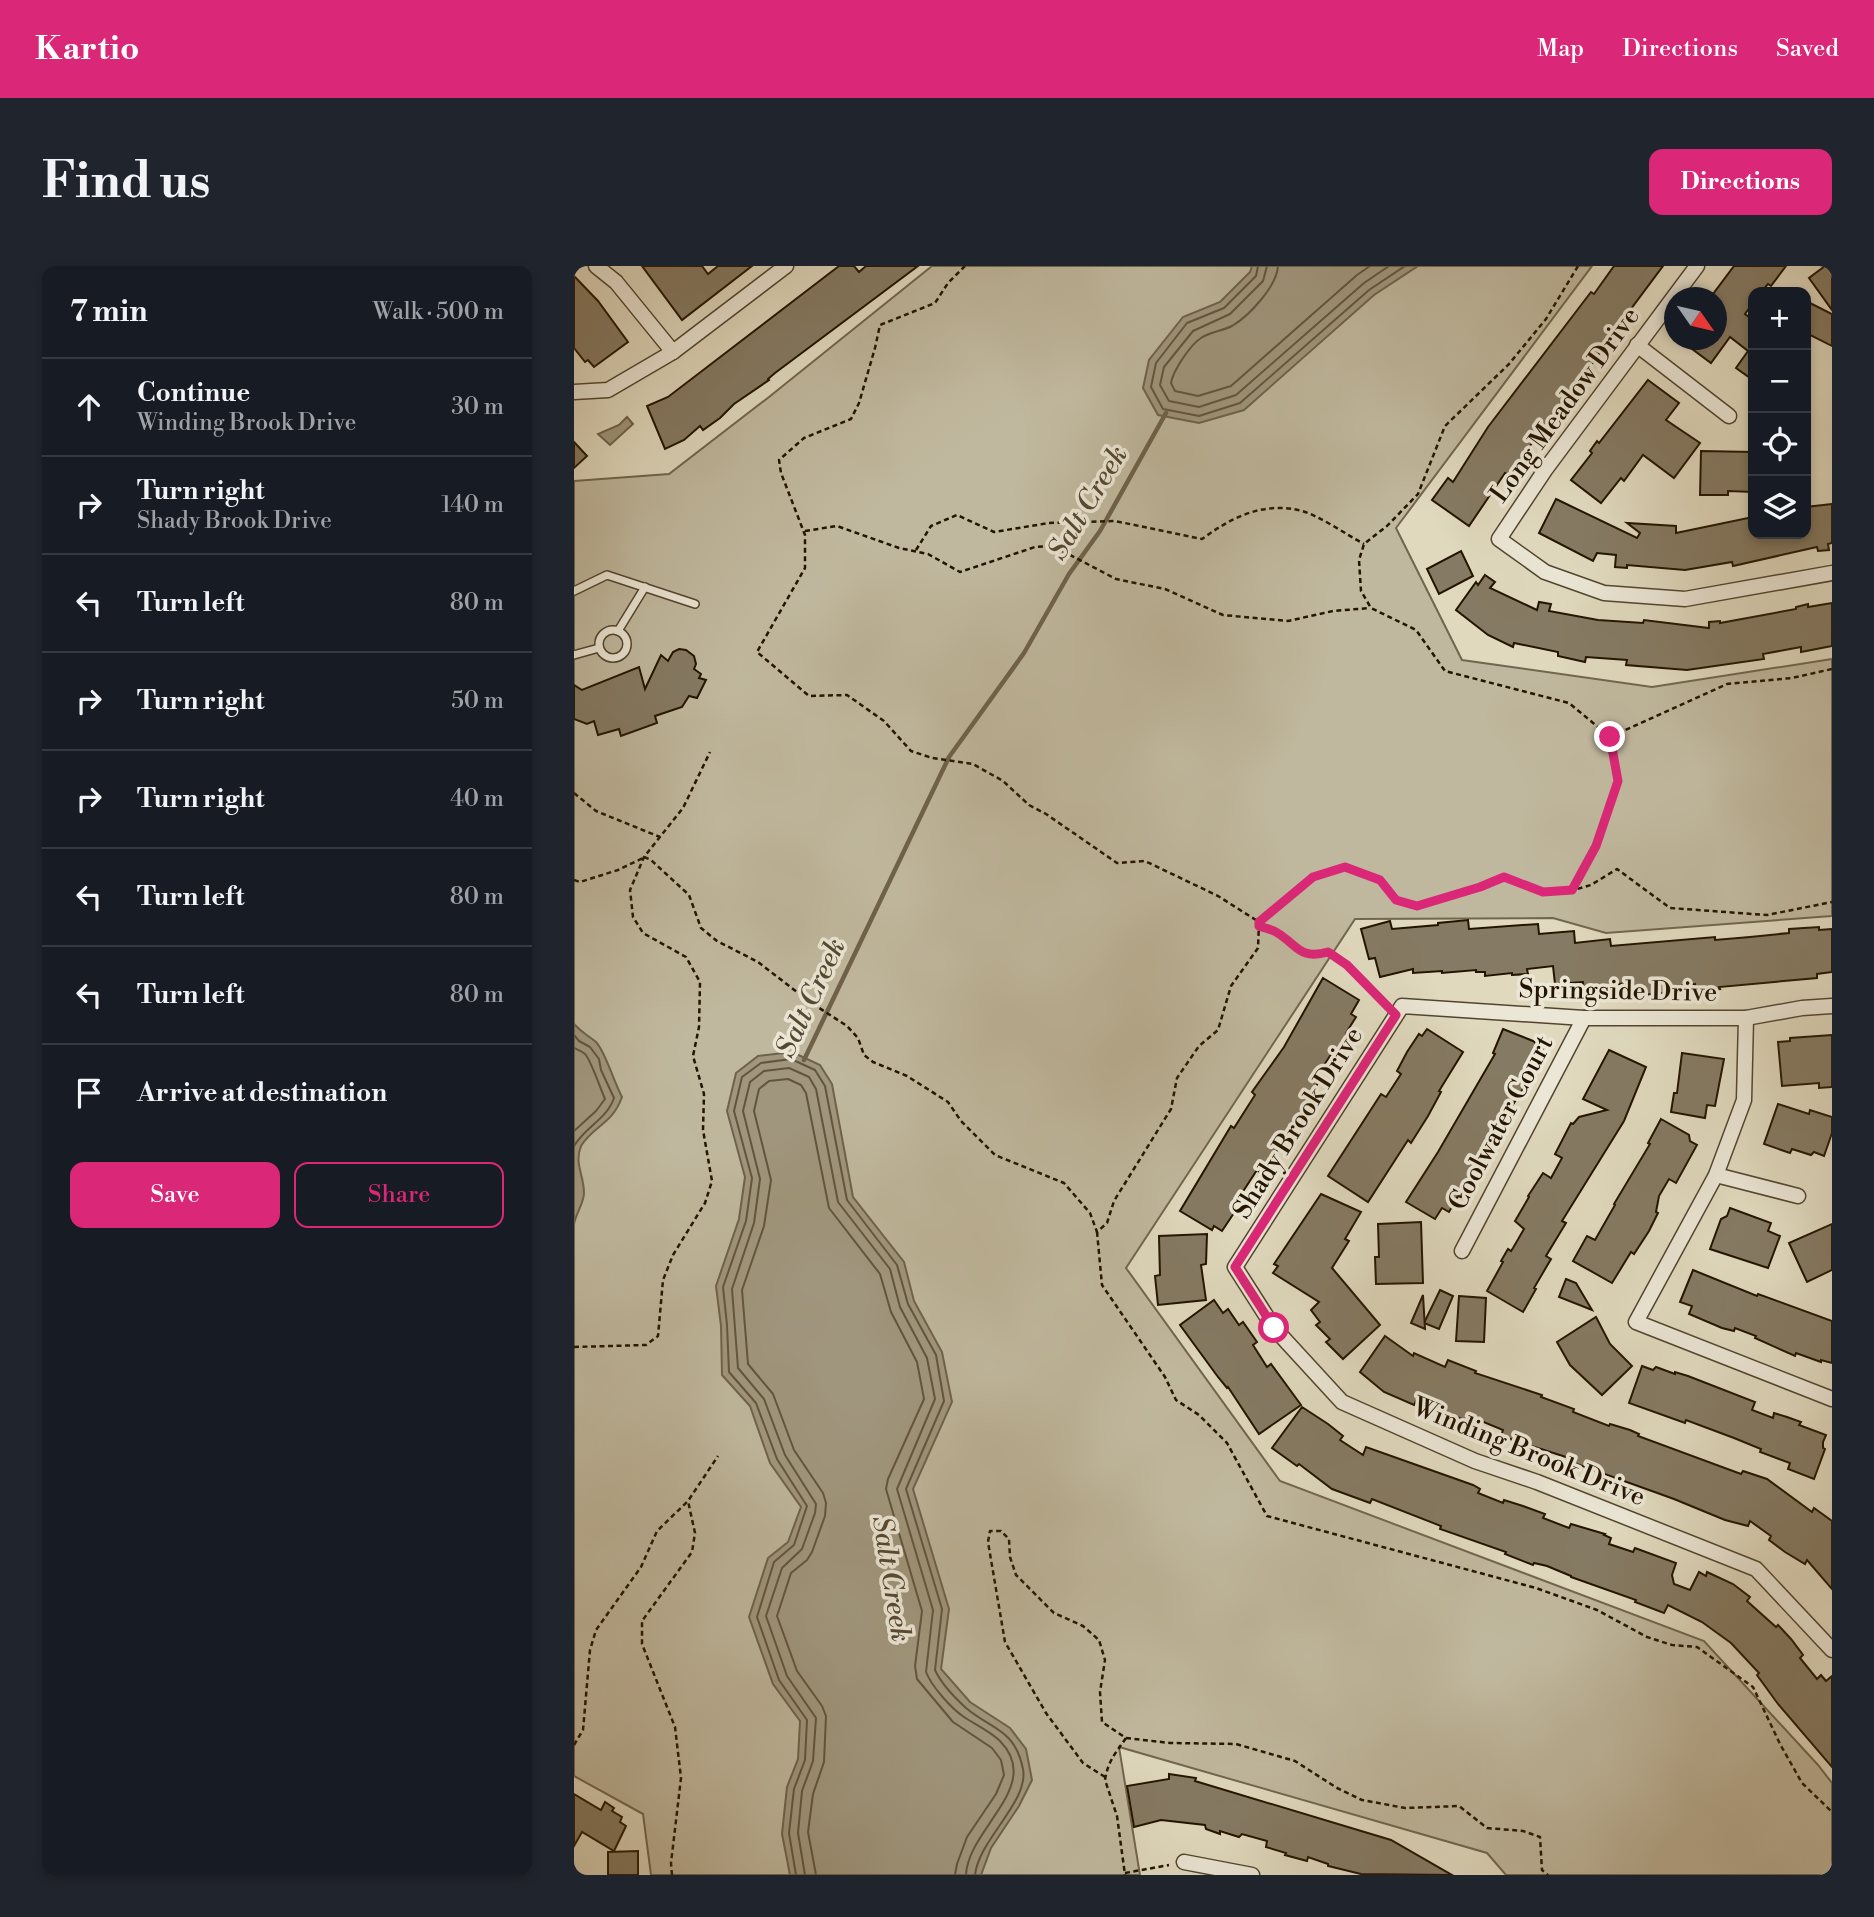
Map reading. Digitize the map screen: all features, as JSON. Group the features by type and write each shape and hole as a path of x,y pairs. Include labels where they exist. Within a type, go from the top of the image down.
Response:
{"street":[{"path":"596,266 616,282 673,352"},
{"path":"574,392 608,390 673,352 786,266"},
{"name":"Long Meadow Drive","path":"1697,266 1545,470 1499,539 1545,572 1604,593 1685,599 1832,573"},
{"path":"1637,345 1729,416"},
{"name":"Springside Drive","path":"1399,1010 1584,1018 1746,1018 1802,1008 1832,1006"},
{"name":"Shady Brook Drive","path":"1235,1267 1399,1010"},
{"name":"Coolwater Court","path":"1462,1251 1584,1018"},
{"path":"1746,1018 1744,1100 1716,1175 1636,1322 1832,1399"},
{"path":"1716,1175 1798,1196"},
{"name":"Winding Brook Drive","path":"1235,1267 1274,1328 1342,1402 1475,1461 1537,1482 1756,1569 1832,1650"},
{"path":"1184,1862 1252,1875"}],"lane":[{"path":"574,591 607,575 695,604"},
{"path":"618,631 645,587"},
{"path":"599,648 609,657 622,654 626,641 618,631"},
{"path":"599,648 600,639 605,632 618,631"},
{"path":"574,655 599,648"}],"path":[{"path":"965,266 948,283 935,303 880,325 859,403 851,419 804,438 779,460 781,473 805,536 805,568 757,652 809,696 847,695 884,720 911,751 932,758 973,764 1003,781 1029,806 1046,814 1117,863 1145,861 1217,896 1275,932 1295,949 1312,956 1328,952 1399,1010"},
{"path":"915,552 931,526 957,515 994,532 1049,523 1115,520 1202,539 1252,511 1272,508 1303,512 1364,544"},
{"path":"805,531 837,526 898,548 928,554 960,572 1035,547 1053,546 1116,579 1165,589 1223,615 1288,621 1333,611 1371,608"},
{"path":"1572,890 1596,846 1618,781 1610,737"},
{"path":"574,1347 646,1345 658,1336 663,1280 673,1255 705,1203 712,1181 703,1130 704,1094 693,1056 699,1027 700,982 686,957 643,933 633,917 630,890 645,857 683,808 710,752"},
{"path":"574,793 596,811 660,837"},
{"path":"574,880 580,882 618,870 645,857"},
{"path":"645,857 689,895 701,928 717,940 758,962 810,1002 847,1026 858,1038 864,1055 873,1062 907,1076 948,1102 961,1121 995,1155 1064,1182 1090,1213 1097,1232 1102,1285 1165,1377 1176,1400 1199,1415 1227,1443 1267,1516 1536,1588 1597,1610 1647,1637 1697,1647 1753,1687 1802,1783 1832,1812"},
{"path":"1097,1232 1107,1223 1114,1201 1171,1110 1177,1078 1199,1046 1218,1030 1231,986 1258,948 1259,924 1313,877 1345,867 1380,880 1396,900 1417,906 1504,877 1543,892 1572,890 1591,885 1616,869 1670,908 1767,915 1832,902"},
{"path":"574,1745 583,1730 590,1650 596,1630 641,1567 657,1531 688,1501 718,1456"},
{"path":"672,1875 671,1863 681,1778 675,1727 642,1644 642,1621 692,1552 695,1533 688,1501"},
{"path":"1105,1777 1083,1763 1046,1713 1006,1642 988,1542 990,1531 1001,1531 1009,1539 1010,1557 1016,1575 1054,1613 1083,1626 1099,1640 1105,1660 1100,1692 1102,1723 1126,1738 1170,1743 1236,1744 1295,1761 1337,1788 1362,1800 1405,1808 1459,1807 1487,1828 1523,1831 1540,1837 1542,1870 1548,1875"},
{"path":"1126,1738 1108,1763 1105,1777 1117,1816 1125,1874 1184,1862"}],"shaded area":[{"path":"932,266 1592,266 1396,528 1462,660 1652,687 1832,659 1832,916 1606,933 1553,918 1355,919 1126,1268 1280,1481 1704,1641 1832,1783 1832,1875 1506,1875 1487,1853 1119,1747 1140,1875 651,1875 643,1814 574,1776 574,481 669,474"}],"water":[{"path":"1252,266 1418,266 1374,295 1244,410 1199,423 1158,415 1143,388 1149,360 1183,317 1220,302 1250,272"},
{"path":"627,417 633,424 610,445 598,434 619,425"},
{"path":"574,1024 599,1046 622,1097 613,1114 591,1133 581,1146 579,1164 584,1193 574,1224"},
{"path":"792,1052 820,1065 832,1084 853,1197 904,1262 914,1301 942,1352 952,1402 913,1489 949,1609 941,1669 970,1702 1010,1728 1026,1749 1032,1780 1019,1806 991,1848 981,1875 790,1875 782,1834 787,1787 798,1759 800,1721 773,1684 749,1617 768,1558 788,1542 801,1507 770,1463 750,1406 722,1375 721,1326 716,1286 739,1219 745,1177 727,1111 736,1073 758,1056"}],"building":[{"path":"642,266 702,266 708,274 718,266 752,266 682,320"},
{"path":"839,266 854,266 859,272 866,266 918,266 734,404 720,418 703,430 700,426 684,440 665,449 647,406 668,397"},
{"path":"1614,266 1663,266 1578,385 1575,383 1509,475 1505,473 1469,526 1432,500 1448,478 1453,482 1488,427"},
{"path":"1734,266 1786,266 1771,286 1768,284 1765,287 1748,287 1748,310 1745,314 1748,316 1748,351 1730,337 1727,341 1727,287 1718,287"},
{"path":"1825,266 1832,266 1832,310 1809,278"},
{"path":"574,276 598,301 628,342 594,367 588,360 585,362 574,348"},
{"path":"1811,304 1832,314 1832,346 1811,336"},
{"path":"1693,350 1720,350 1711,363"},
{"path":"1748,351 1748,376 1736,368"},
{"path":"1648,380 1679,403 1666,420 1700,443 1674,478 1643,455 1624,481 1621,478 1601,503 1571,480 1592,453 1590,451 1597,441 1599,443"},
{"path":"574,442 587,456 574,468"},
{"path":"1701,451 1748,452 1748,492 1728,491 1728,495 1700,495"},
{"path":"1556,499 1637,538 1640,533 1627,523 1676,526 1676,533 1748,518 1748,539 1811,539 1811,506 1832,504 1832,543 1828,544 1829,550 1818,551 1817,547 1733,566 1732,562 1685,570 1627,565 1627,568 1615,567 1616,555 1597,553 1593,561 1539,533"},
{"path":"1461,551 1473,576 1439,594 1427,569"},
{"path":"1485,575 1495,582 1490,588 1537,610 1539,602 1551,604 1549,611 1598,620 1643,623 1644,620 1709,628 1709,622 1720,623 1796,609 1808,604 1808,607 1832,603 1832,646 1801,652 1801,647 1763,654 1764,659 1687,670 1626,665 1627,660 1586,657 1585,662 1558,656 1558,652 1514,643 1513,647 1488,635 1456,610 1476,582 1478,585"},
{"path":"679,649 694,656 694,669 701,674 699,678 706,680 697,698 689,696 682,707 655,716 657,723 621,736 619,729 598,735 594,721 587,724 574,719 574,685 582,690 639,667 645,689 661,655 668,661 673,652"},
{"path":"1468,920 1469,929 1538,924 1539,934 1574,931 1575,943 1610,939 1611,946 1715,937 1715,940 1750,937 1789,933 1789,929 1819,927 1819,930 1832,929 1832,972 1817,974 1817,978 1719,987 1720,989 1696,990 1695,984 1670,987 1670,992 1634,996 1626,995 1625,983 1584,990 1583,982 1555,984 1553,966 1527,969 1528,974 1485,976 1485,972 1476,970 1413,973 1413,969 1380,977 1375,958 1369,959 1361,929 1390,921 1392,929"},
{"path":"1323,978 1359,1000 1351,1014 1356,1017 1346,1033 1351,1037 1337,1056 1332,1053 1317,1075 1321,1077 1312,1095 1262,1174 1257,1170 1242,1193 1246,1195 1222,1231 1214,1226 1212,1230 1180,1211 1231,1126 1234,1128 1255,1095 1252,1092 1284,1047"},
{"path":"1427,1029 1463,1052 1411,1143 1408,1140 1368,1202 1328,1176 1381,1094 1386,1097 1401,1074 1397,1071 1407,1052 1419,1034 1422,1036"},
{"path":"1503,1029 1533,1041 1543,1049 1532,1075 1501,1123 1503,1124 1487,1154 1483,1152 1466,1181 1468,1184 1461,1197 1458,1196 1449,1212 1442,1208 1435,1219 1406,1202 1495,1054 1493,1053"},
{"path":"1832,1035 1832,1087 1819,1088 1819,1083 1782,1086 1778,1042 1790,1041 1790,1038"},
{"path":"1609,1050 1646,1067 1624,1121 1562,1221 1566,1223 1546,1256 1551,1259 1523,1312 1487,1291 1508,1249 1511,1251 1524,1229 1515,1221 1528,1196 1543,1173 1551,1178 1562,1158 1555,1154 1571,1123 1579,1117 1607,1110 1583,1099"},
{"path":"1682,1053 1724,1059 1715,1106 1707,1105 1705,1118 1671,1112 1674,1093 1677,1093"},
{"path":"1778,1104 1809,1114 1810,1110 1832,1117 1832,1133 1824,1156 1792,1149 1790,1153 1764,1144"},
{"path":"1661,1119 1689,1135 1690,1141 1697,1145 1676,1183 1669,1179 1659,1196 1658,1213 1649,1231 1634,1254 1631,1252 1612,1283 1573,1261 1587,1236 1595,1240 1650,1144 1648,1143"},
{"path":"1321,1194 1361,1212 1345,1239 1349,1241 1332,1268 1380,1325 1343,1359 1326,1342 1330,1339 1316,1325 1320,1322 1311,1310 1319,1302 1273,1273 1278,1266 1274,1264"},
{"path":"1730,1208 1771,1223 1768,1231 1780,1236 1768,1268 1710,1249 1721,1219 1727,1216"},
{"path":"1421,1222 1423,1283 1376,1284 1378,1224"},
{"path":"1832,1224 1832,1270 1807,1282 1789,1243"},
{"path":"1207,1234 1206,1264 1201,1265 1206,1300 1158,1305 1155,1276 1160,1275 1159,1236"},
{"path":"1693,1270 1757,1296 1758,1294 1832,1321 1832,1363 1796,1353 1795,1356 1755,1338 1756,1336 1735,1328 1734,1331 1722,1328 1689,1314 1692,1306 1680,1302"},
{"path":"1566,1279 1576,1283 1592,1310 1559,1297"},
{"path":"1440,1290 1453,1296 1439,1329 1424,1323"},
{"path":"1423,1295 1425,1329 1411,1323"},
{"path":"1459,1296 1486,1298 1484,1342 1456,1341"},
{"path":"1214,1300 1223,1313 1228,1309 1239,1325 1243,1322 1257,1342 1253,1345 1267,1367 1271,1364 1301,1405 1259,1434 1228,1387 1180,1325"},
{"path":"1596,1317 1610,1344 1632,1366 1602,1395 1570,1365 1557,1342"},
{"path":"1385,1336 1413,1356 1414,1353 1445,1367 1448,1360 1476,1371 1475,1373 1542,1395 1541,1397 1574,1409 1573,1412 1609,1426 1610,1424 1630,1430 1639,1434 1638,1436 1741,1474 1743,1471 1767,1479 1812,1512 1814,1508 1832,1521 1832,1589 1807,1560 1805,1564 1785,1552 1769,1540 1771,1536 1750,1521 1748,1526 1725,1520 1571,1462 1572,1459 1501,1436 1503,1430 1479,1420 1477,1425 1416,1401 1414,1405 1384,1392 1360,1372"},
{"path":"1642,1366 1688,1376 1755,1402 1752,1410 1773,1418 1774,1413 1787,1417 1801,1422 1799,1425 1826,1435 1823,1442 1825,1449 1814,1479 1788,1469 1790,1463 1760,1452 1761,1449 1686,1420 1685,1423 1629,1403"},
{"path":"1302,1407 1328,1424 1343,1436 1340,1440 1363,1455 1366,1447 1473,1485 1480,1489 1478,1493 1545,1514 1543,1518 1569,1528 1571,1524 1605,1534 1611,1538 1609,1544 1633,1552 1635,1548 1676,1563 1672,1575 1674,1584 1690,1590 1699,1572 1706,1576 1707,1572 1733,1584 1750,1597 1747,1601 1791,1639 1803,1655 1800,1658 1817,1679 1821,1675 1826,1681 1832,1676 1832,1767 1778,1704 1757,1675 1759,1673 1731,1643 1702,1622 1668,1605 1664,1613 1547,1566 1533,1565 1505,1554 1506,1552 1440,1529 1441,1526 1372,1499 1370,1503 1332,1489 1299,1464 1297,1466 1272,1448"},
{"path":"1169,1774 1196,1778 1195,1781 1391,1840 1452,1875 1361,1874 1328,1866 1308,1857 1307,1861 1285,1855 1286,1853 1266,1847 1267,1841 1242,1834 1239,1837 1220,1831 1220,1834 1206,1829 1205,1825 1161,1820 1134,1827 1127,1786 1169,1779"},
{"path":"574,1794 601,1810 605,1802 614,1808 612,1811 622,1817 620,1822 626,1826 614,1851 582,1832 574,1846"},
{"path":"638,1851 638,1875 608,1875 608,1852"}],"waterway":[{"name":"Salt Creek","path":"804,1060 949,757 1024,653 1069,574 1100,531 1166,413"}],"route":[{"path":"1274,1328 1235,1267 1396,1015 1347,965 1328,952 1312,956 1295,949 1275,932 1259,926 1259,922 1313,877 1345,867 1380,880 1396,900 1417,906 1504,877 1543,892 1572,890 1596,846 1618,781 1610,737"}]}
